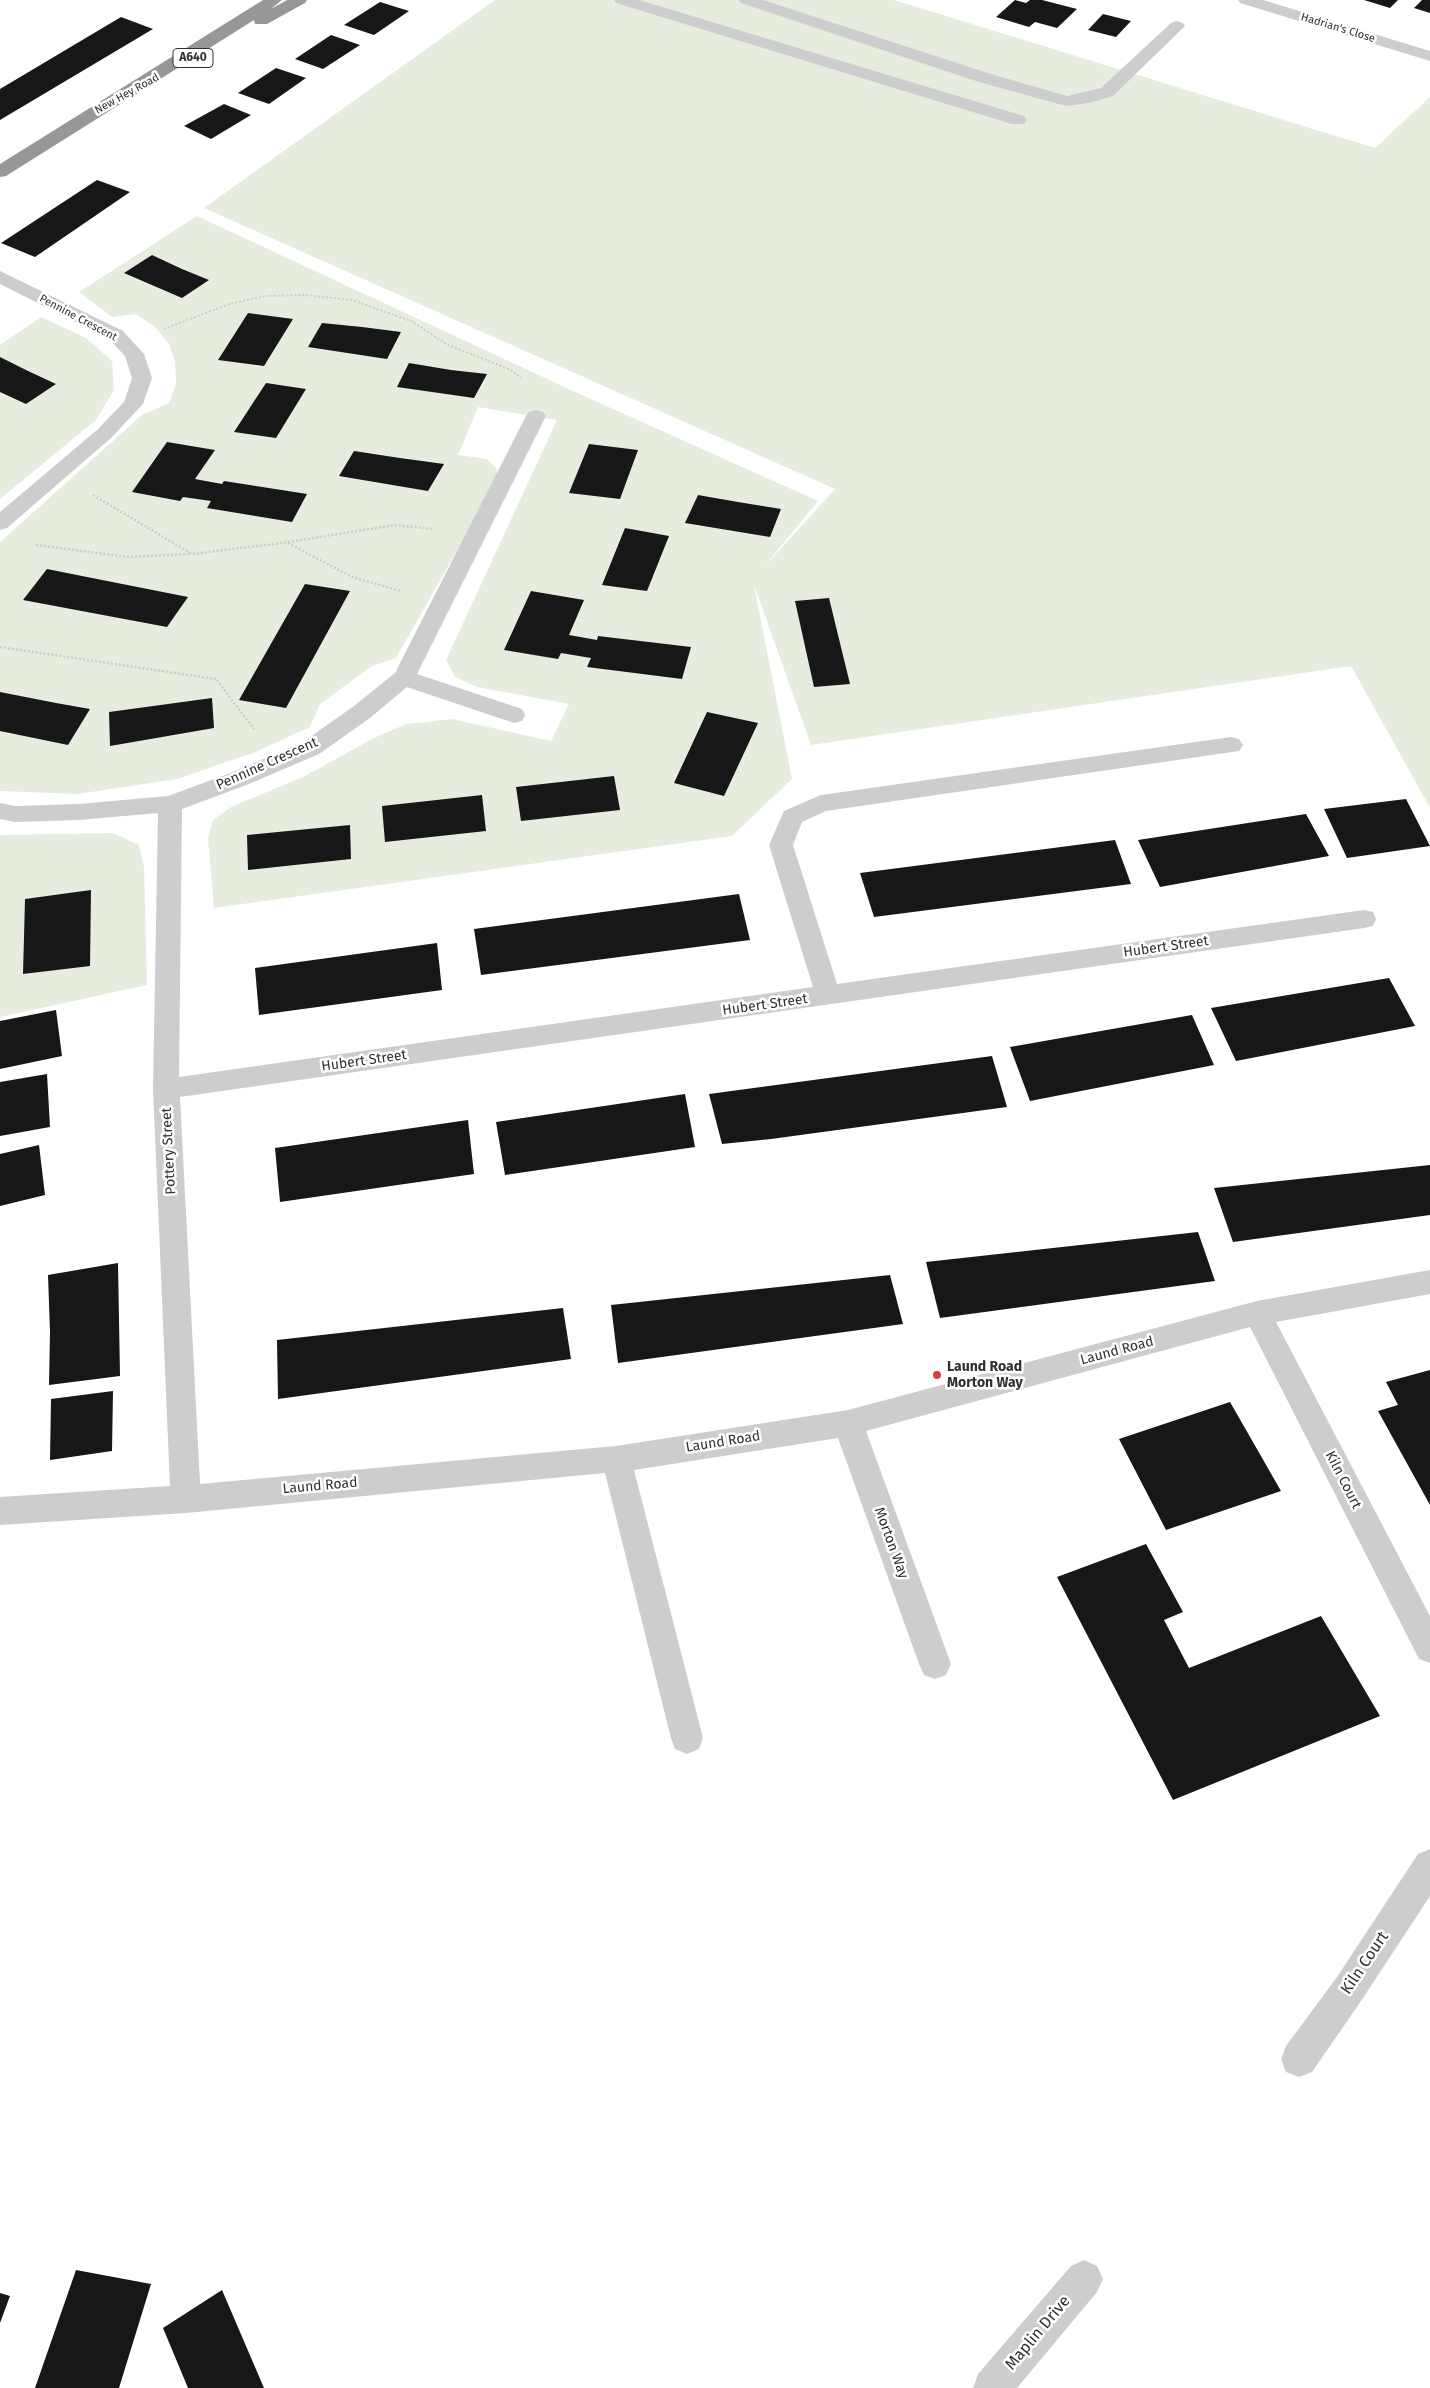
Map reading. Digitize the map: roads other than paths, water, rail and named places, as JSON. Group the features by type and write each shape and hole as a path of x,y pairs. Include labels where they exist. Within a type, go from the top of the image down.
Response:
{"highway":[{"name":"New Hey Road","path":"0,172 274,0"},
{"name":"New Hey Road","path":"86,117 299,0"}],"street":[{"path":"622,0 1018,120"},
{"path":"747,0 985,78 1066,101 1089,98 1107,92 1177,26"},
{"name":"Hadrian's Close","path":"1246,0 1430,56"},
{"name":"Pennine Crescent","path":"0,277 116,335 134,354 142,378 133,404 104,434 56,473 0,523"},
{"name":"Pennine Crescent","path":"0,811 15,814 79,812 170,804 311,748 362,712 404,678 536,416"},
{"path":"404,678 514,715"},
{"path":"828,996 781,845 792,817 821,803 1230,745"},
{"name":"Pottery Street","path":"170,804 166,1089 186,1498"},
{"name":"Hubert Street","path":"166,1089 1364,919"},
{"name":"Laund Road","path":"0,1511 186,1498 616,1459 848,1423 1257,1313 1430,1282"},
{"name":"Kiln Court","path":"1257,1313 1430,1648"},
{"name":"Morton Way","path":"848,1423 935,1664"},
{"path":"616,1459 686,1738"},
{"name":"Kiln Court","path":"1298,2059 1349,1988 1430,1866"},
{"name":"Maplin Drive","path":"992,2388 1084,2279"}],"place":[{"name":"Laund Road Morton Way","path":"937,1375"}]}
